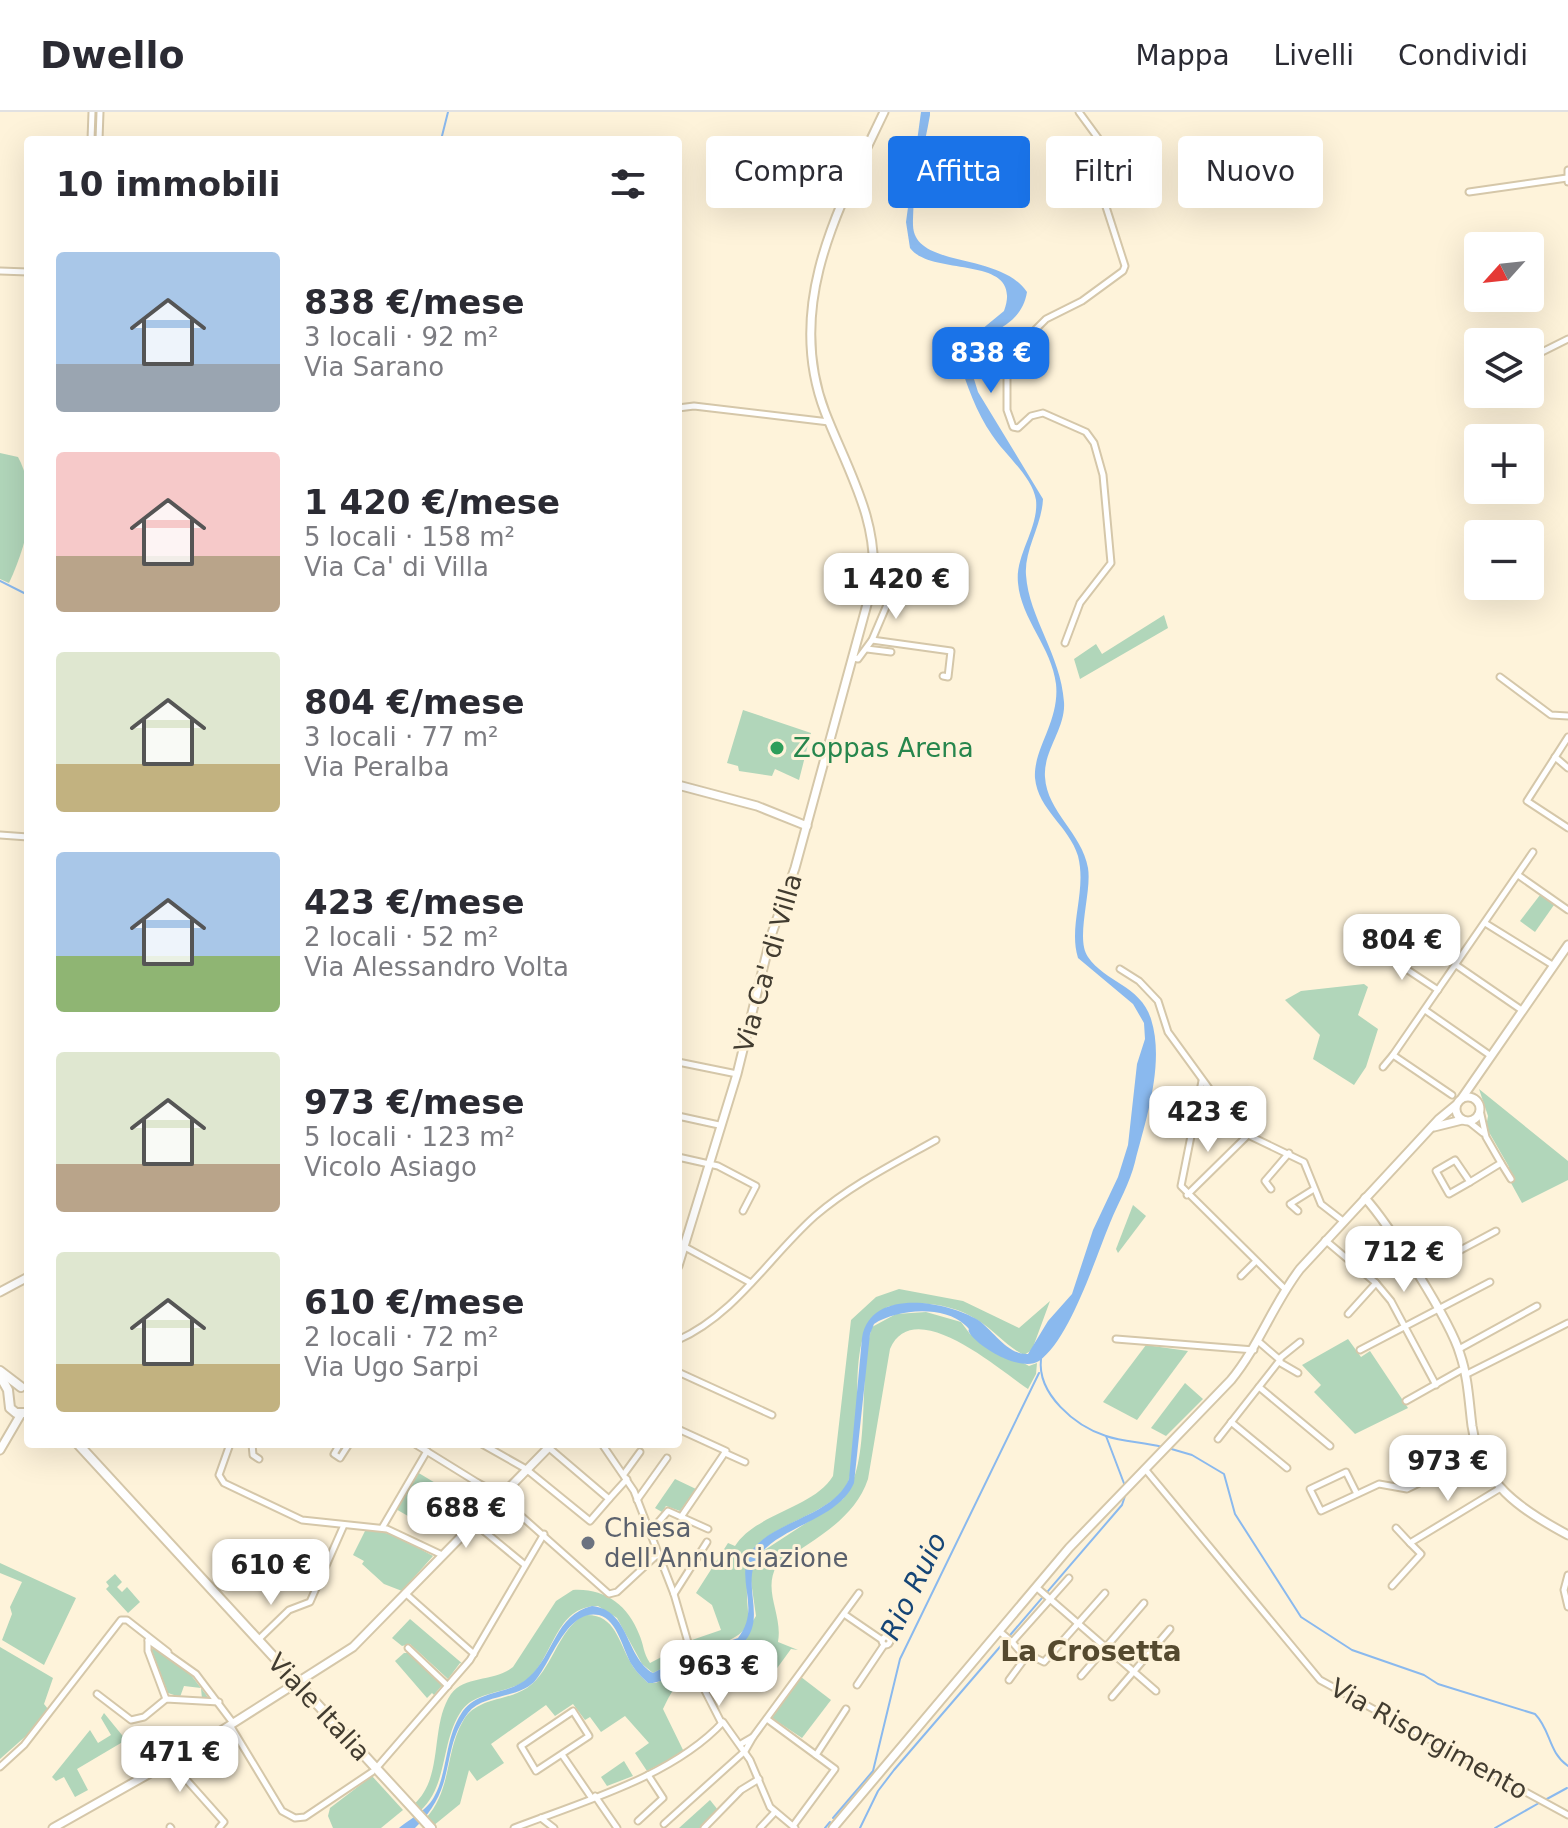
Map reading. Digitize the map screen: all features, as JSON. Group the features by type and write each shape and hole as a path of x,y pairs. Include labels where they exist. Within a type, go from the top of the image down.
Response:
{"main road":[{"path":"0,1374 24,1388"},
{"path":"0,1374 9,1395 10,1408 24,1413"},
{"path":"9,1395 24,1388"},
{"name":"Viale Italia","path":"82,1448 431,1828"}],"street":[{"path":"91,136 92,112"},
{"path":"99,136 100,112"},
{"name":"Via Ca' di Villa","path":"682,1255 719,1125 737,1074 771,936 807,826 872,586 875,563 870,527 829,422 814,373 810,316 814,282 832,223 884,112"},
{"path":"1065,643 1080,603 1111,563 1099,456 1086,432 1043,413 1031,416 1018,428 1013,427 1005,390 1014,354 1032,330 1091,295 1123,271 1125,266 1099,185 1098,138 1079,112"},
{"path":"1469,192 1567,180 1568,170"},
{"path":"0,271 24,272"},
{"path":"1544,351 1568,339"},
{"path":"682,408 694,406 829,422"},
{"name":"Via Ca' di Villa","path":"854,658 858,659 867,649 892,593 872,586"},
{"path":"872,640 949,650 952,652 946,679"},
{"path":"867,649 891,652"},
{"path":"1500,677 1551,715 1568,716"},
{"path":"1568,737 1527,801 1568,828"},
{"path":"1555,757 1568,768"},
{"path":"682,786 747,802 807,826"},
{"path":"0,835 24,837"},
{"path":"1383,1067 1533,852"},
{"path":"1518,875 1568,910"},
{"path":"1485,923 1554,966"},
{"path":"833,1828 1119,1496 1231,1380 1254,1350 1285,1289 1325,1240 1462,1098 1568,945"},
{"path":"1382,953 1438,990"},
{"path":"1456,965 1523,1011"},
{"path":"1120,969 1139,981 1158,1001 1168,1032 1202,1081 1248,1135 1289,1153 1307,1165 1321,1204 1343,1221"},
{"path":"1425,1010 1492,1056"},
{"path":"1393,1055 1452,1095 1474,1098"},
{"path":"682,1063 737,1074"},
{"path":"1478,1075 1474,1098 1486,1137 1511,1179"},
{"path":"1202,1081 1181,1186 1285,1289"},
{"path":"1452,1095 1465,1120 1486,1137"},
{"path":"1426,1133 1443,1122 1477,1116 1480,1110"},
{"path":"682,1117 719,1125"},
{"path":"1187,1195 1248,1135"},
{"path":"682,1338 709,1323 816,1216 891,1165 936,1140"},
{"path":"1271,1189 1265,1181 1289,1153"},
{"path":"682,1158 709,1164 756,1186 743,1211"},
{"path":"1470,1182 1455,1160 1436,1171 1449,1194 1470,1182 1501,1163"},
{"path":"1298,1211 1290,1204 1314,1189"},
{"path":"1365,1198 1416,1274 1459,1349 1479,1454 1499,1489 1524,1510 1567,1532"},
{"path":"1416,1274 1496,1231"},
{"path":"1325,1240 1376,1283 1405,1326 1436,1385"},
{"path":"685,1247 751,1283"},
{"path":"1241,1276 1255,1262"},
{"path":"0,1292 24,1278"},
{"path":"1360,1350 1490,1282"},
{"path":"1348,1314 1376,1283"},
{"path":"1459,1349 1537,1306"},
{"path":"1406,1401 1568,1323"},
{"path":"1116,1339 1254,1350"},
{"path":"1258,1341 1298,1373"},
{"path":"1218,1439 1279,1360 1300,1342"},
{"path":"682,1374 772,1415"},
{"path":"1259,1387 1330,1446"},
{"path":"8,1434 10,1408"},
{"path":"0,1450 24,1413"},
{"path":"1231,1422 1287,1468"},
{"path":"682,1431 745,1462"},
{"path":"229,1448 219,1475 224,1483 296,1518 382,1528 440,1554"},
{"path":"252,1448 253,1455 259,1459"},
{"path":"338,1448 334,1454 340,1458 346,1448"},
{"path":"422,1448 478,1483 544,1534 603,1591 613,1594 658,1554"},
{"path":"489,1448 526,1469 590,1521 625,1477 640,1452"},
{"path":"53,1828 179,1757 361,1640 440,1554 548,1448"},
{"path":"552,1448 609,1499"},
{"path":"605,1448 637,1500 674,1594 696,1673 723,1726 745,1751 775,1812 794,1827 835,1769 767,1719"},
{"path":"382,1528 427,1451"},
{"path":"681,1517 725,1453"},
{"path":"1357,1494 1346,1472 1310,1489 1321,1511 1379,1484 1407,1489 1479,1454"},
{"path":"637,1500 667,1458"},
{"name":"Via Risorgimento","path":"1145,1469 1320,1680 1568,1815"},
{"path":"478,1483 487,1507"},
{"path":"1410,1543 1499,1489"},
{"path":"483,1490 497,1498"},
{"path":"649,1533 668,1511 708,1529"},
{"path":"473,1522 525,1565"},
{"path":"258,1640 289,1610 304,1607 311,1600 344,1525"},
{"path":"1392,1586 1421,1554 1396,1528"},
{"path":"379,1765 474,1654 544,1534"},
{"path":"674,1594 707,1542"},
{"path":"1568,1575 1564,1590 1568,1607"},
{"path":"1012,1641 1069,1578"},
{"path":"1038,1588 1156,1691"},
{"path":"405,1593 474,1654"},
{"path":"664,1824 745,1751 859,1593"},
{"path":"1000,1632 1028,1654 1044,1662 1105,1593"},
{"path":"1081,1676 1144,1603"},
{"path":"844,1614 883,1643 857,1685"},
{"path":"0,1767 24,1745 122,1619 196,1674 219,1702 282,1811 292,1817 308,1816 372,1772"},
{"path":"1112,1697 1170,1629"},
{"path":"144,1633 148,1640 168,1652"},
{"path":"148,1640 148,1651 166,1699"},
{"path":"408,1648 448,1686"},
{"path":"1009,1680 1028,1654"},
{"path":"290,1675 310,1675"},
{"path":"283,1692 304,1691"},
{"path":"97,1694 131,1720 144,1717 166,1699 219,1702"},
{"path":"816,1755 846,1709"},
{"path":"573,1711 589,1736 563,1756 539,1772 521,1746 573,1711"},
{"path":"514,1828 648,1775 686,1755 723,1726"},
{"path":"741,1744 753,1737"},
{"path":"563,1756 617,1828"},
{"path":"179,1757 184,1777 224,1822 219,1828"},
{"path":"638,1821 663,1798 648,1775"},
{"path":"704,1828 741,1790 759,1779"},
{"path":"760,1828 775,1812"},
{"path":"540,1818 554,1828"}],"green space":[{"path":"0,453 18,457 24,471 24,543 9,583 0,579"},
{"path":"1164,615 1168,628 1080,679 1074,659 1096,644 1102,654"},
{"path":"743,710 811,733 799,780 775,769 772,776 739,771 738,766 727,763"},
{"path":"1540,895 1554,905 1535,932 1520,921"},
{"path":"1364,984 1368,987 1358,1015 1378,1029 1366,1067 1354,1085 1313,1059 1320,1035 1285,1000 1301,991"},
{"path":"1479,1089 1568,1161 1568,1180 1522,1203 1505,1172 1509,1167 1486,1127 1488,1116"},
{"path":"1133,1205 1146,1216 1118,1253 1116,1249"},
{"path":"899,1289 963,1301 1019,1328 1050,1301 1032,1350 1024,1355 979,1321 958,1310 923,1304 887,1307 863,1336 859,1358 856,1448 848,1482 832,1501 779,1529 758,1544 748,1581 748,1620 745,1628 720,1644 693,1654 689,1641 721,1630 712,1605 696,1593 728,1543 735,1546 756,1526 813,1496 833,1476 851,1320 876,1297"},
{"path":"926,1312 961,1322 970,1334 1029,1366 1037,1363 1036,1374 1028,1389 978,1353 937,1332 918,1329 902,1334 890,1349 868,1479 862,1494 842,1518 777,1565 773,1575 778,1642 798,1650 791,1649 775,1671 760,1660 703,1683 696,1662 721,1656 737,1646 756,1616 750,1574 760,1553 843,1499 852,1483 861,1441 865,1368 872,1327 896,1314"},
{"path":"1348,1339 1361,1357 1370,1351 1408,1408 1355,1434 1314,1392 1321,1385 1302,1365"},
{"path":"1146,1345 1188,1351 1137,1420 1103,1402"},
{"path":"1185,1383 1203,1399 1166,1436 1151,1428"},
{"path":"417,1472 442,1487 422,1524 394,1508"},
{"path":"675,1479 696,1489 680,1511 666,1506 662,1512 655,1508"},
{"path":"366,1529 395,1535 433,1556 402,1591 384,1584 362,1564 364,1561 353,1555"},
{"path":"0,1563 76,1598 44,1665 2,1640 12,1614 10,1607 22,1582 0,1573"},
{"path":"115,1574 122,1582 117,1587 122,1592 127,1587 140,1602 128,1613 106,1589 109,1586 106,1582"},
{"path":"573,1590 595,1592 614,1600 634,1624 650,1663 683,1646 686,1656 653,1673 642,1664 617,1618 598,1606 573,1614 528,1679 484,1695 462,1710 450,1735 436,1789 420,1811 413,1805 429,1781 440,1721 451,1694 464,1684 498,1675 513,1667 556,1601"},
{"path":"584,1615 603,1619 609,1624 633,1666 648,1683 656,1683 689,1665 692,1674 678,1684 663,1709 684,1752 647,1771 635,1753 649,1743 625,1716 601,1732 590,1717 585,1720 573,1704 555,1716 546,1705 491,1744 504,1763 477,1781 469,1770 460,1804 433,1826 426,1818 440,1795 453,1745 463,1721 476,1708 519,1692 536,1681 567,1631"},
{"path":"410,1619 464,1665 460,1663 448,1679 410,1644 402,1646 392,1638"},
{"path":"0,1647 53,1678 44,1704 48,1709 36,1727 0,1759"},
{"path":"154,1648 191,1675 201,1688 184,1686 180,1697 168,1693 151,1650"},
{"path":"404,1653 412,1653 443,1684 434,1695 432,1693 427,1698 395,1661"},
{"path":"801,1677 831,1700 802,1738 772,1718"},
{"path":"201,1688 210,1700 202,1699"},
{"path":"104,1713 126,1740 77,1769 88,1790 75,1797 64,1777 56,1781 52,1777 90,1730 98,1743 111,1735 101,1718"},
{"path":"624,1761 633,1776 607,1786 601,1777"},
{"path":"372,1776 403,1810 381,1828 333,1828 328,1816 330,1808"},
{"path":"710,1800 718,1810 700,1828 679,1828"}],"water":[{"path":"921,112 930,112 926,136 918,136"},
{"path":"908,208 914,208 913,225 917,239 927,248 998,270 1014,279 1027,292 1018,314 966,353 978,392 1043,499 1026,575 1028,591 1062,685 1064,712 1047,758 1045,777 1052,801 1085,855 1088,868 1084,949 1095,965 1139,999 1151,1019 1155,1036 1152,1091 1133,1170 1071,1317 1061,1335 1039,1361 1023,1364 993,1353 971,1335 965,1325 945,1314 907,1312 874,1324 870,1334 854,1483 837,1505 784,1535 762,1552 754,1565 752,1579 754,1621 750,1634 740,1646 722,1656 692,1663 660,1681 648,1683 634,1668 615,1629 606,1618 587,1615 577,1620 560,1639 534,1682 482,1703 468,1713 459,1727 438,1798 429,1813 415,1828 399,1828 432,1800 452,1734 467,1706 529,1677 562,1627 580,1611 592,1606 614,1616 637,1656 653,1673 682,1658 738,1638 748,1615 745,1570 753,1549 775,1531 818,1510 841,1491 849,1479 862,1338 868,1322 879,1311 894,1305 930,1304 978,1320 1007,1347 1028,1354 1048,1321 1072,1294 1093,1230 1118,1177 1128,1145 1137,1064 1145,1039 1144,1023 1133,1004 1078,958 1075,934 1080,883 1078,856 1074,845 1042,799 1035,778 1035,767 1056,697 1049,658 1025,609 1018,583 1020,562 1034,521 1036,500 1024,474 997,443 981,417 958,358 959,348 1004,311 1007,293 1001,281 989,273 921,257 910,248 906,222"}],"waterway":[{"path":"442,136 448,112"},
{"path":"0,581 24,593"},
{"path":"1041,1359 1041,1372 1052,1396 1082,1425 1119,1440 1162,1447"},
{"name":"Rio Ruio","path":"833,1818 873,1771 900,1659 1039,1373"},
{"path":"1106,1436 1125,1486"},
{"path":"1168,1448 1192,1455 1224,1474 1235,1514 1301,1617 1352,1650 1424,1675 1438,1684 1535,1714 1557,1754 1568,1766"},
{"path":"860,1828 878,1791 894,1770 1122,1505 1126,1493"},
{"path":"1545,1800 1567,1788"},
{"path":"1495,1828 1539,1803"},
{"name":"Rio Ruio","path":"825,1828 830,1822"}],"place":[{"name":"Zoppas Arena","path":"777,748"},
{"name":"Chiesa dell'Annunciazione","path":"588,1543"}],"district":[{"name":"La Crosetta","path":"1091,1651"}]}
